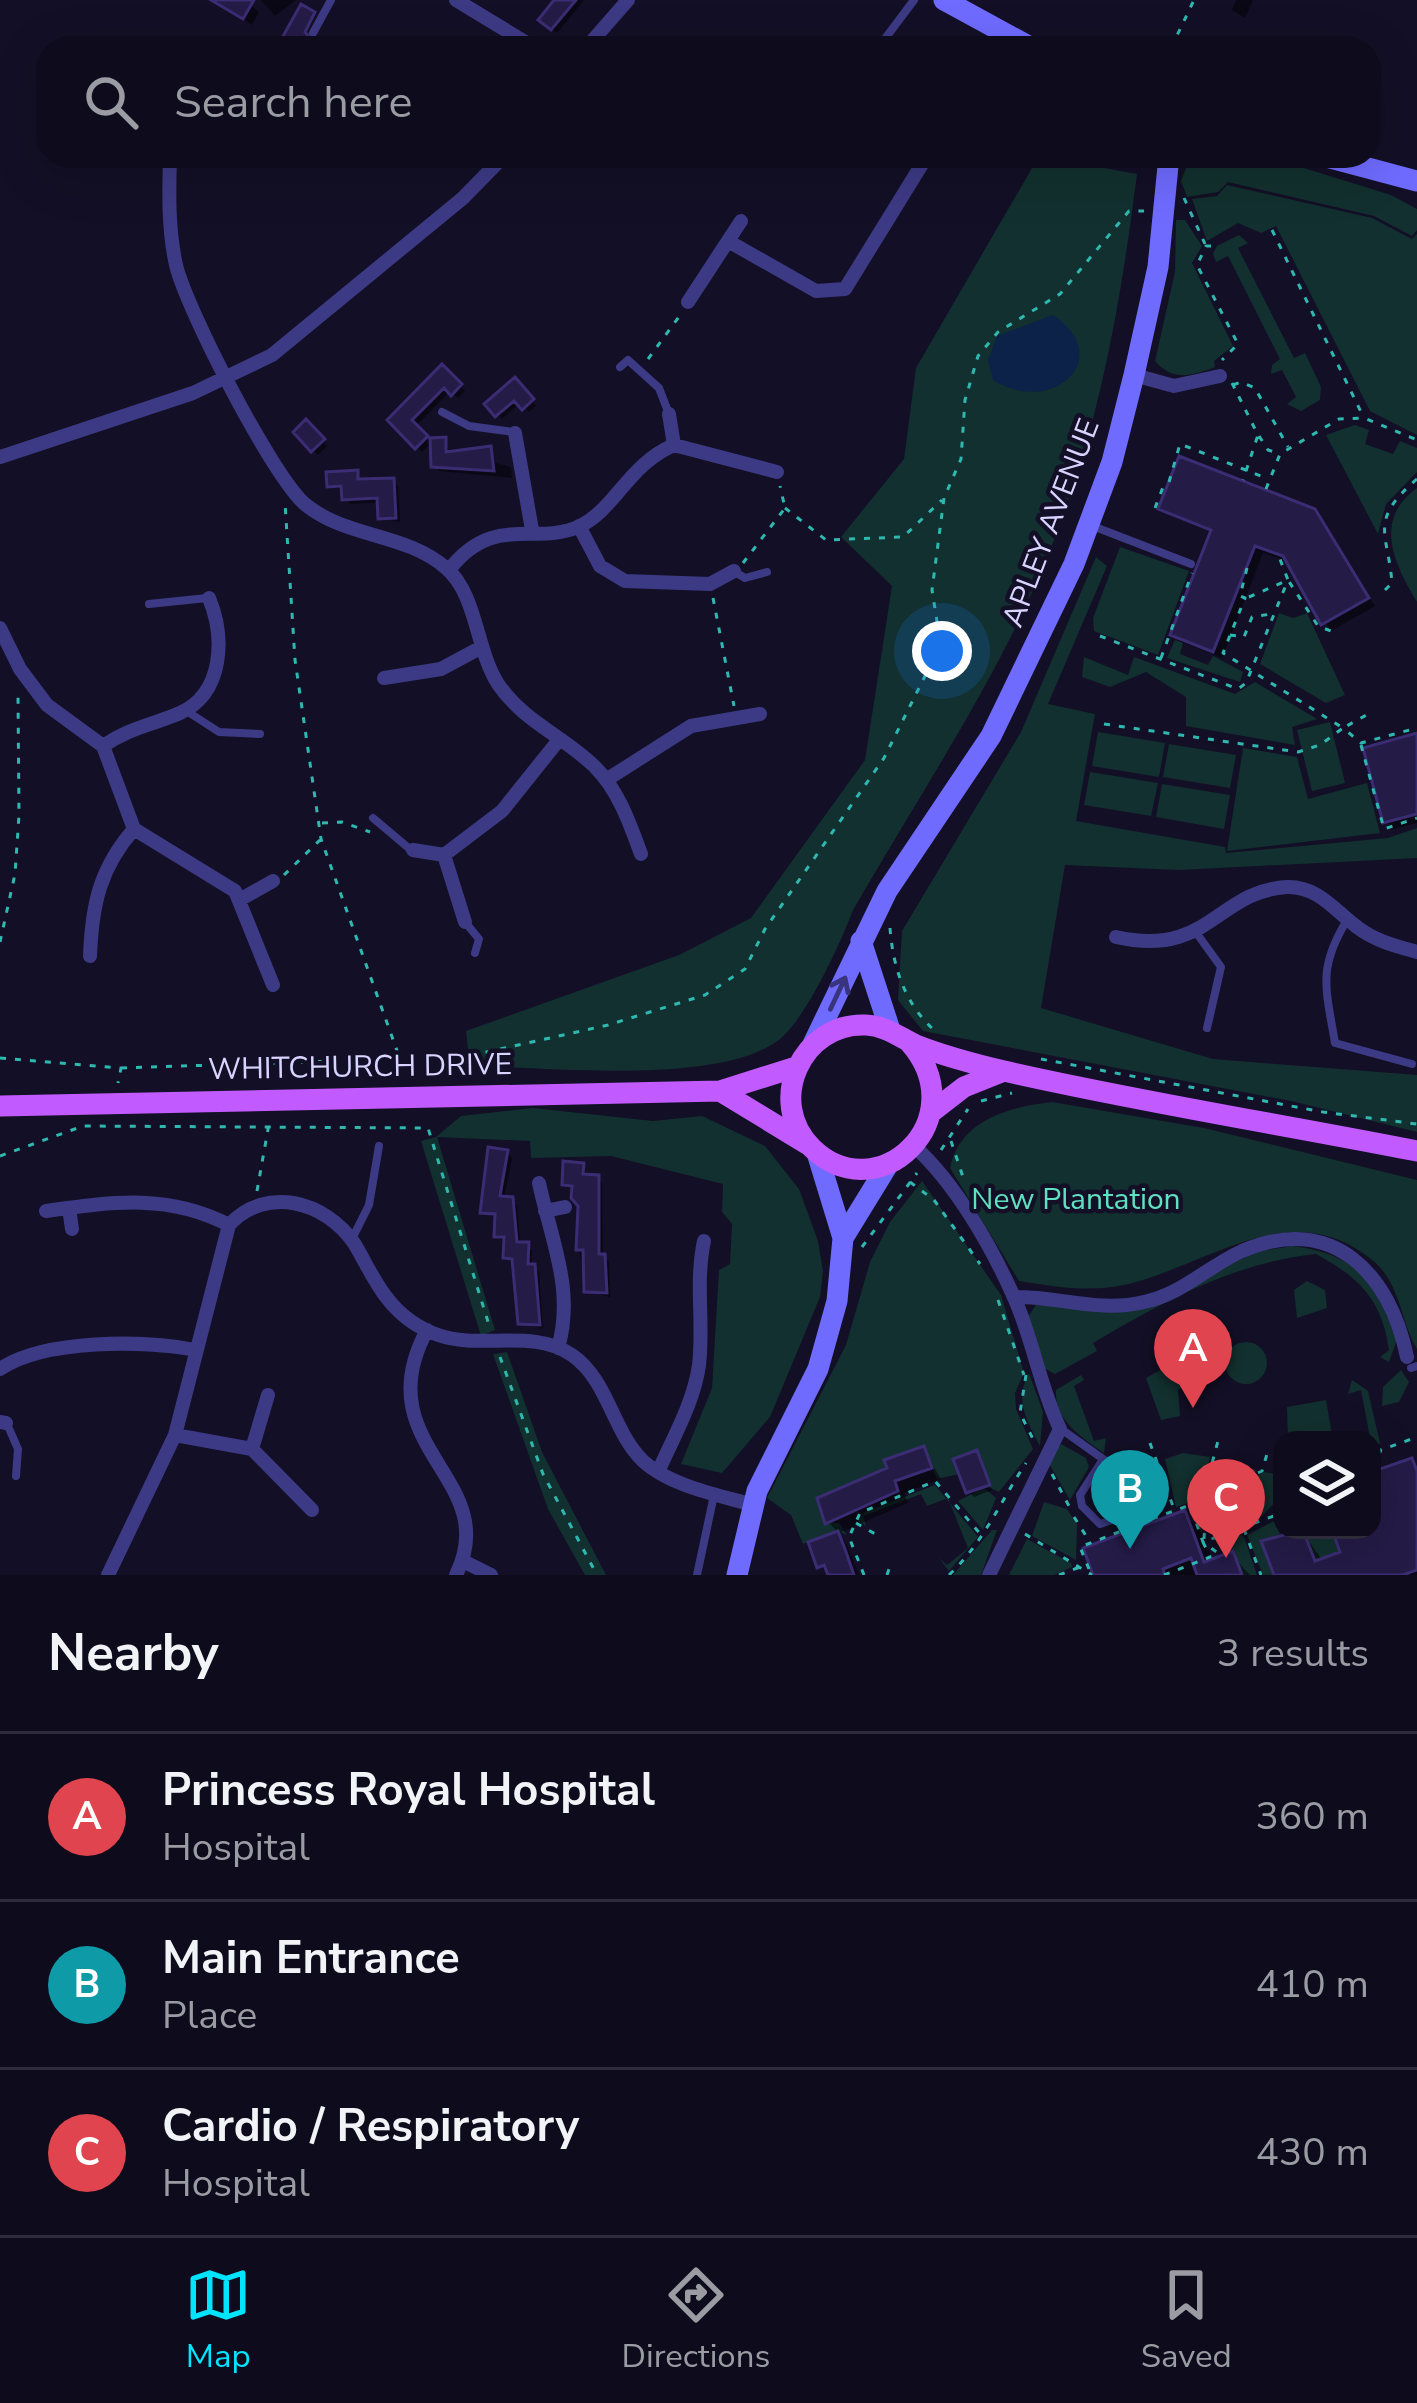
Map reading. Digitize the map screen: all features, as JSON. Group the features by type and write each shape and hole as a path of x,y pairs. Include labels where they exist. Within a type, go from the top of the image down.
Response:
{"main road":[{"path":"812,1148 793,1115 796,1067 813,1044 850,1025 890,1030 910,1042 1005,1071 1417,1151"},
{"path":"910,1042 931,1074 933,1111"},
{"name":"WHITCHURCH DRIVE","path":"0,1106 720,1091 796,1067"},
{"path":"720,1091 839,1165 864,1168 889,1163 914,1146 933,1111 964,1087 1005,1071"}],"street":[{"path":"456,0 515,36"},
{"path":"596,36 628,0"},
{"path":"944,0 993,36"},
{"path":"170,168 169,212 177,267 191,309 294,493 320,514 404,544 449,570 480,648 511,702 606,780 641,854"},
{"path":"0,457 230,378 298,334 463,198 492,168"},
{"path":"728,241 816,291 844,289 920,168"},
{"name":"APLEY AVENUE","path":"813,1044 861,940 991,736 1089,524 1112,462 1158,267 1168,168"},
{"path":"1368,168 1417,181"},
{"path":"688,302 741,221"},
{"path":"1134,375 1174,386 1227,380"},
{"path":"669,414 674,445"},
{"path":"515,433 532,530"},
{"path":"449,570 490,538 579,526 639,465 674,445 778,472"},
{"path":"579,526 613,578 710,584 734,571"},
{"path":"103,746 129,728 185,710 198,701 216,671 219,646 209,598"},
{"path":"0,628 11,662 47,705 103,746 134,829 164,851 224,880 241,899 273,986"},
{"path":"384,678 441,670 480,648"},
{"path":"606,780 691,726 760,714"},
{"path":"412,850 444,855 502,812 558,741"},
{"path":"89,956 100,879 111,855 134,829"},
{"path":"444,855 465,922"},
{"path":"241,899 273,881"},
{"path":"1116,938 1148,944 1179,940 1264,892 1289,887 1311,891 1384,943 1417,952"},
{"path":"861,940 890,1030"},
{"path":"914,1146 949,1185 1015,1297 1060,1429 1039,1452 989,1575"},
{"path":"812,1148 843,1238"},
{"path":"736,1575 753,1505 818,1369 837,1301 843,1238 889,1163"},
{"path":"539,1183 567,1286 568,1315 558,1348"},
{"path":"46,1211 112,1200 172,1204 229,1225"},
{"path":"108,1575 175,1435 229,1225 260,1204 278,1200 310,1208 352,1240 386,1297 427,1330 469,1343 558,1348 590,1370 631,1445 658,1472 753,1505"},
{"path":"545,1211 566,1207"},
{"path":"69,1208 72,1229"},
{"path":"658,1472 692,1396 699,1363 695,1281 704,1241"},
{"path":"1015,1297 1101,1307 1138,1304 1177,1292 1257,1245 1321,1241 1376,1279 1396,1313 1412,1364"},
{"path":"427,1330 408,1388 410,1414 462,1498 460,1568 491,1575"},
{"path":"0,1369 105,1342 148,1341 195,1350"},
{"path":"252,1449 268,1395"},
{"path":"175,1435 252,1449 312,1510"}],"lane":[{"path":"314,33 331,0"},
{"path":"887,36 914,0"},
{"path":"620,367 628,360 659,388 669,414"},
{"path":"442,412 469,426 515,433"},
{"path":"1089,524 1191,564"},
{"path":"734,571 745,578 767,572"},
{"path":"149,604 209,598"},
{"path":"185,710 219,732 260,734"},
{"path":"373,818 412,850"},
{"path":"1348,919 1327,953 1324,976 1335,1042 1412,1064"},
{"path":"465,922 479,939 475,953"},
{"path":"1195,931 1221,967 1207,1028"},
{"path":"352,1240 369,1205 379,1146"},
{"path":"3,1423 18,1449 16,1476"},
{"path":"1060,1429 1127,1475 1137,1496 1130,1514 1100,1524 1082,1506 1080,1495 1102,1461"},
{"path":"697,1575 714,1494"}],"path":[{"path":"1177,36 1194,0"},
{"path":"1184,196 1209,246 1197,266 1238,344 1220,362 1258,435 1268,450 1280,454"},
{"path":"0,1058 121,1068 469,1056 608,1025 704,994 745,969 765,929 884,758 927,672 939,634 932,590 944,499 961,459 964,400 979,356 998,332 1060,295 1129,211 1164,211"},
{"path":"1272,230 1364,418"},
{"path":"656,370 647,362 649,355 688,302"},
{"path":"1227,380 1255,388 1288,449"},
{"path":"1266,489 1280,454 1340,419 1364,418 1417,440"},
{"path":"1243,480 1258,435"},
{"path":"1155,508 1180,444 1270,479"},
{"path":"778,472 785,508 826,540 903,537 944,499"},
{"path":"1385,590 1392,584 1382,550 1387,516 1417,479"},
{"path":"294,493 285,504 295,660 318,823 400,1059 397,1096"},
{"path":"734,571 757,552 785,508"},
{"path":"1278,554 1288,580 1318,626 1336,633"},
{"path":"1160,660 1191,564"},
{"path":"1245,598 1240,596 1251,568 1247,568"},
{"path":"1288,580 1245,598 1223,653 1360,743 1384,830 1417,818"},
{"path":"1100,636 1234,688 1246,682 1288,580"},
{"path":"710,584 736,717"},
{"path":"1230,635 1244,637 1252,617 1273,615"},
{"path":"0,942 15,874 19,815 11,662"},
{"path":"1104,724 1298,752 1320,746 1370,712"},
{"path":"1360,743 1417,728"},
{"path":"318,823 342,821 383,837"},
{"path":"273,881 288,873 321,839"},
{"path":"896,910 890,930 894,960 912,1010 948,1042"},
{"path":"1026,1057 1323,1112 1417,1124"},
{"path":"116,1100 121,1068"},
{"path":"945,1148 970,1105 1004,1093 1022,1093"},
{"path":"260,1204 270,1129 269,1098"},
{"path":"0,1156 83,1126 428,1128 494,1341 543,1474 597,1575"},
{"path":"838,1263 857,1253 915,1177"},
{"path":"910,1183 934,1200 989,1276"},
{"path":"996,1295 1025,1377"},
{"path":"1032,1356 1020,1413 1090,1542"},
{"path":"1381,1450 1417,1437"},
{"path":"1203,1542 1202,1501 1218,1441"},
{"path":"1150,1443 1174,1510"},
{"path":"949,1575 983,1537 1039,1452"},
{"path":"1204,1521 1226,1493 1262,1471 1267,1454"},
{"path":"864,1575 849,1537 855,1522 867,1507 935,1481 983,1537"},
{"path":"1090,1572 1080,1546 1190,1504 1210,1558 1163,1575"},
{"path":"1203,1542 1273,1516"},
{"path":"855,1522 877,1535"},
{"path":"1243,1528 1261,1575"},
{"path":"1024,1534 1090,1572"},
{"path":"1203,1542 1222,1556"},
{"path":"1191,1565 1195,1575"},
{"path":"1059,1575 1081,1567"}],"green space":[{"path":"1032,168 1104,168 1137,174 1124,270 1095,411 1051,548 1009,641 853,910 801,1014 780,1039 753,1054 718,1063 632,1070 470,1066 466,1031 679,955 751,918 865,760 892,586 841,537 904,459 916,368"},
{"path":"1186,168 1304,168 1391,195 1417,209 1417,230 1412,236 1374,216 1228,182 1218,192 1187,197 1181,181"},
{"path":"1227,185 1372,218 1412,239 1417,234 1417,435 1370,411 1276,226 1261,233 1238,223 1207,241 1192,199 1217,196"},
{"path":"1176,220 1185,220 1202,246 1192,263 1233,346 1214,361 1215,367 1183,375 1155,361 1175,272"},
{"path":"1239,235 1248,243 1238,248 1294,358 1305,353 1321,387 1320,400 1301,411 1287,404 1296,397 1282,370 1271,374 1272,365 1280,359 1228,256 1216,262 1213,254 1217,246"},
{"path":"1355,425 1369,430 1365,444 1393,454 1400,441 1417,448 1417,472 1386,504 1378,534 1326,435"},
{"path":"1417,488 1417,602 1395,558 1391,528 1403,501"},
{"path":"1120,547 1189,571 1158,655 1094,631 1093,618"},
{"path":"1096,557 1107,566 1048,704 1095,714 1076,821 1225,847 1226,853 1388,838 1417,828 1417,858 1179,870 1065,865 1041,1008 1213,1059 1417,1075 1417,1132 1291,1101 923,1031 898,1000 902,931 1021,732"},
{"path":"1279,613 1293,618 1307,613 1345,695 1326,703 1260,664"},
{"path":"1175,640 1183,643 1180,654 1208,665 1213,656 1243,672 1240,682 1167,658"},
{"path":"1084,657 1128,675 1134,657 1235,694 1255,682 1317,719 1292,727 1295,745 1186,726 1186,697 1146,672 1110,687 1082,677"},
{"path":"1330,722 1345,783 1312,791 1297,730"},
{"path":"1098,732 1165,743 1159,777 1092,766"},
{"path":"1169,744 1236,755 1230,788 1163,777"},
{"path":"1243,748 1297,757 1308,799 1367,783 1380,833 1227,851"},
{"path":"1090,772 1158,783 1151,816 1084,805"},
{"path":"1162,784 1230,795 1224,829 1156,817"},
{"name":"New Plantation","path":"1052,1102 1204,1128 1417,1180 1417,1349 1382,1269 1342,1241 1312,1233 1250,1240 1115,1287 1019,1281 950,1168 964,1138 989,1118"},
{"path":"533,1108 653,1121 702,1116 765,1146 799,1189 818,1241 823,1271 820,1297 770,1417 722,1473 681,1464 712,1388 719,1270 730,1264 732,1224 722,1212 723,1184 611,1156 531,1158 530,1141 437,1137 495,1330 481,1336 421,1141 436,1137 461,1116"},
{"path":"922,1181 1001,1295 1024,1373 1015,1393 1016,1409 1033,1449 999,1492 959,1474 937,1479 924,1446 885,1460 887,1468 817,1498 825,1523 839,1523 847,1535 838,1531 803,1544 791,1515 767,1498 846,1345 870,1262 890,1222"},
{"path":"1293,1246 1334,1256 1371,1287 1397,1340 1389,1362 1380,1357 1389,1350 1386,1333 1366,1292 1316,1254 1256,1266 1200,1286 1093,1343 1097,1351 1055,1374 1042,1367 1027,1318 1036,1305 1124,1310 1259,1251"},
{"path":"1307,1281 1325,1290 1327,1308 1297,1318 1294,1290"},
{"path":"1246,1342 1261,1348 1267,1363 1261,1378 1246,1384 1231,1378 1225,1363 1231,1348"},
{"path":"507,1352 542,1452 606,1575 585,1575 548,1509 493,1354"},
{"path":"1182,1358 1192,1379 1178,1390 1180,1416 1161,1420 1146,1378"},
{"path":"1401,1370 1409,1382 1399,1402 1382,1406 1383,1387"},
{"path":"1029,1373 1043,1412 1040,1446 1022,1401"},
{"path":"1081,1375 1084,1380 1074,1386 1094,1441 1106,1438 1104,1453 1071,1427 1057,1401 1056,1390"},
{"path":"1352,1380 1368,1391 1377,1431 1369,1431 1361,1390 1348,1394"},
{"path":"1326,1400 1331,1431 1288,1431 1287,1407"},
{"path":"1061,1444 1086,1458 1089,1467 1070,1500 1048,1462"},
{"path":"1183,1453 1210,1457 1199,1500 1202,1535 1191,1502 1176,1507 1165,1459"},
{"path":"1218,1460 1257,1470 1230,1484 1210,1511 1205,1503"},
{"path":"1264,1472 1273,1474 1273,1504 1261,1517 1210,1533 1207,1521 1228,1502 1229,1493"},
{"path":"935,1485 946,1499 927,1506 921,1494 863,1516 866,1526 858,1521 865,1512"},
{"path":"984,1488 996,1498 983,1530 958,1501"},
{"path":"1044,1502 1067,1509 1077,1525 1076,1560 1032,1536"},
{"path":"950,1503 978,1537 949,1571 939,1558 947,1565 968,1548"},
{"path":"1273,1522 1273,1537 1261,1541 1274,1575 1263,1575 1247,1535"},
{"path":"997,1530 981,1575 953,1575"},
{"path":"1241,1534 1257,1575 1242,1575 1224,1555 1221,1542"},
{"path":"1027,1539 1072,1567 1054,1575 1009,1575"},
{"path":"1306,1539 1335,1539 1340,1552 1315,1561"}],"water":[{"path":"1053,315 1071,332 1079,349 1078,365 1069,378 1036,392 1015,390 993,380 988,360 997,336"}],"building":[{"path":"211,0 254,0 243,19"},
{"path":"554,0 576,0 551,30 538,20"},
{"path":"301,4 315,12 305,32 309,36 283,36"},
{"path":"442,364 462,384 451,396 444,388 412,420 428,436 415,449 387,420"},
{"path":"515,377 534,399 522,410 514,401 495,417 484,404"},
{"path":"306,419 325,439 311,452 293,432"},
{"path":"446,437 446,452 491,446 494,471 431,467 430,438"},
{"path":"1179,456 1315,509 1369,598 1321,625 1283,556 1255,546 1213,652 1170,635 1211,530 1158,509"},
{"path":"358,470 358,479 394,478 396,518 378,519 377,498 342,500 341,486 327,487 326,472"},
{"path":"1417,733 1417,814 1383,823 1363,748"},
{"path":"488,1147 508,1150 500,1196 513,1197 517,1242 529,1242 528,1264 535,1264 540,1325 518,1324 512,1259 503,1258 504,1237 494,1237 495,1214 480,1213"},
{"path":"563,1161 584,1163 583,1174 599,1175 599,1254 605,1254 607,1293 584,1292 583,1250 576,1250 578,1206 571,1198 572,1186 562,1185"},
{"path":"924,1446 932,1468 895,1481 898,1491 825,1524 817,1498 887,1468 884,1460"},
{"path":"977,1450 990,1485 966,1493 953,1459"},
{"path":"1412,1458 1417,1471 1417,1570 1403,1575 1274,1575 1261,1541 1306,1539 1315,1561 1340,1552 1335,1539 1381,1539 1381,1469"},
{"path":"1185,1510 1204,1562 1233,1551 1242,1575 1197,1575 1191,1558 1163,1569 1165,1575 1093,1575 1083,1548"},
{"path":"838,1531 854,1575 828,1575 824,1565 817,1568 808,1542"}],"place":[{"name":"Princess Royal Hospital","path":"1193,1408"},
{"name":"Main Entrance","path":"1130,1549"},
{"name":"Cardio / Respiratory","path":"1226,1558"}]}
